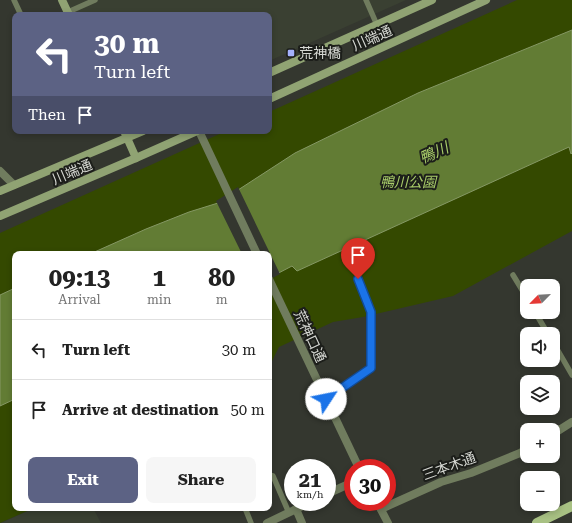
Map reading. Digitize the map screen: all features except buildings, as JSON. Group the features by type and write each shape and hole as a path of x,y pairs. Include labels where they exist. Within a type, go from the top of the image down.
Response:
{"main road":[{"path":"537,523 572,506"}],"street":[{"path":"62,0 68,12"},
{"name":"川端通","path":"272,73 432,0"},
{"name":"川端通","path":"272,98 486,0"},
{"name":"川端通","path":"0,216 191,134"},
{"path":"200,134 256,251"},
{"path":"126,135 136,158"},
{"name":"川端通","path":"0,191 126,135"},
{"path":"0,171 14,185"},
{"path":"326,399 371,368 371,312 358,279"},
{"name":"荒神口通","path":"272,285 355,459"},
{"path":"560,430 572,422"},
{"name":"三本木通","path":"396,499 441,482 471,473 520,453"},
{"path":"267,523 293,511 302,523"},
{"path":"382,511 388,523"}],"lane":[{"path":"14,0 20,12"},
{"path":"73,12 95,0"},
{"path":"366,0 377,25"},
{"path":"513,274 520,286"},
{"path":"560,354 572,375"},
{"path":"272,476 284,495"},
{"path":"246,511 251,523"}],"shaded area":[{"path":"62,0 406,0 272,60 272,12 68,12"},
{"path":"27,511 95,511 101,523 1,523"}],"green space":[{"name":"鴨川公園","path":"517,0 572,0 572,231 453,296 363,317 333,322 279,347 272,361 272,251 12,251 12,511 27,511 0,523 0,233 219,134 272,134 272,111"}],"water":[{"name":"鴨川","path":"572,30 571,154 569,147 297,271 292,266 272,276 272,251 97,251 146,229 189,212 218,203 295,153 418,93"},
{"path":"12,289 12,400 0,406 0,295"}],"pier":[{"path":"238,187 269,251 241,251 216,201"},
{"path":"272,257 280,274 272,278"}],"place":[{"name":"荒神橋","path":"291,53"}],"route":[{"path":"326,399 371,368 371,312 358,279"}]}
